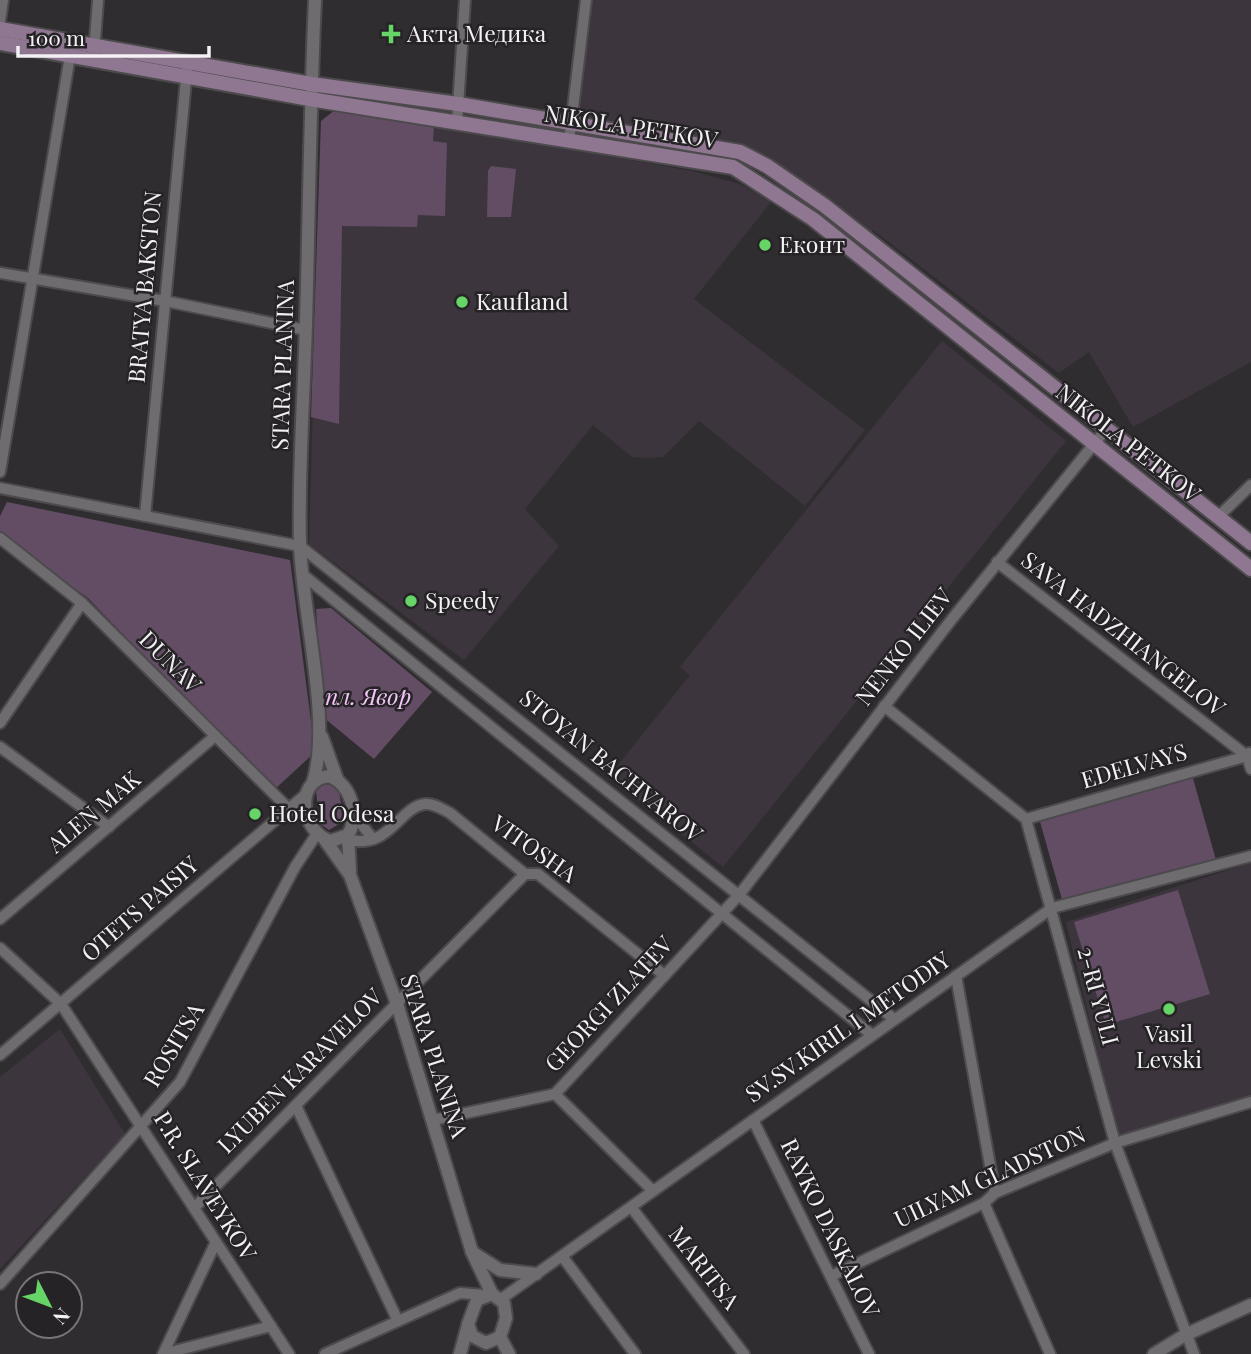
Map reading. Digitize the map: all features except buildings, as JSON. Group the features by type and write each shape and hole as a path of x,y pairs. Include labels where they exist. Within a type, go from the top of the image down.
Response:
{"main road":[{"name":"NIKOLA PETKOV","path":"0,29 72,49"},
{"name":"NIKOLA PETKOV","path":"0,43 94,52 457,122 733,167 824,228 1251,569"},
{"name":"NIKOLA PETKOV","path":"310,92 458,104 740,152 767,166 825,206 1251,543"}],"street":[{"path":"0,21 3,0"},
{"path":"94,52 98,0"},
{"name":"STARA PLANINA","path":"315,0 310,92 300,547 320,730 337,779"},
{"path":"457,122 465,0"},
{"path":"569,141 586,0"},
{"path":"0,472 72,49"},
{"name":"BRATYA BAKSTON","path":"145,516 187,69"},
{"path":"0,273 165,301 306,330"},
{"name":"NENKO ILIEV","path":"722,914 997,562 1107,428"},
{"path":"1218,517 1251,485"},
{"path":"0,488 300,547"},
{"name":"DUNAV","path":"0,538 82,603 289,809 307,817"},
{"name":"STOYAN BACHVAROV","path":"300,547 894,1019"},
{"name":"SAVA HADZHIANGELOV","path":"997,562 1249,754"},
{"name":"STOYAN BACHVAROV","path":"302,574 872,1035"},
{"path":"0,723 82,603"},
{"path":"884,706 1026,819"},
{"name":"STARA PLANINA","path":"313,782 320,730"},
{"name":"ALEN MAK","path":"0,919 214,737"},
{"path":"0,747 109,827"},
{"path":"1249,754 1251,769"},
{"name":"EDELVAYS","path":"1026,819 1249,754"},
{"path":"321,776 337,779 348,792 354,815 373,839 322,836 307,817 306,794 313,782 321,776"},
{"name":"OTETS PAISIY","path":"0,1055 306,794"},
{"name":"VITOSHA","path":"373,839 392,828 419,806 428,804 450,813 525,874 538,874 664,975"},
{"path":"346,838 354,815"},
{"name":"2-RI YULI","path":"1026,819 1115,1143 1194,1354"},
{"name":"STARA PLANINA","path":"322,836 350,875"},
{"name":"ROSITSA","path":"0,1284 143,1126 190,1066 295,867 322,836"},
{"name":"STARA PLANINA","path":"346,838 350,875 397,1004 472,1252 488,1295"},
{"name":"SV.SV.KIRIL I METODIY","path":"325,1354 460,1293 488,1295 536,1274 1052,908 1251,856"},
{"name":"LYUBEN KARAVELOV","path":"194,1208 525,874"},
{"name":"GEORGI ZLATEV","path":"433,1120 555,1094 722,914"},
{"name":"P.R. SLAVEYKOV","path":"0,948 61,1004 143,1126 215,1244 289,1354"},
{"path":"956,976 995,1193"},
{"path":"555,1094 653,1191"},
{"name":"UILYAM GLADSTON","path":"831,1276 984,1203 995,1193 1115,1143 1251,1102"},
{"path":"296,1106 398,1321"},
{"name":"RAYKO DASKALOV","path":"753,1120 869,1354"},
{"path":"984,1203 1050,1354"},
{"name":"MARITSA","path":"631,1207 744,1354"},
{"path":"164,1353 215,1244"},
{"path":"472,1252 500,1270 536,1274"},
{"path":"562,1256 635,1354"},
{"path":"460,1354 472,1308 488,1295 507,1310 500,1337 483,1349 472,1336 468,1324"},
{"path":"1154,1354 1185,1335 1251,1305"},
{"path":"164,1353 271,1326"},
{"path":"500,1337 509,1354"}],"shaded area":[{"path":"589,0 1251,0 1251,362 1133,427 1089,352 1059,373 873,230 865,239 740,152 572,123"},
{"path":"321,121 434,125 692,171 740,184 771,202 694,299 865,430 805,506 699,421 663,457 648,458 632,457 593,425 525,509 559,546 464,660 309,544"},
{"path":"942,341 1066,441 723,867 609,776 690,675 680,667"},
{"name":"Vasil Levski","path":"1251,863 1251,1095 1118,1137 1066,922"},
{"path":"60,1029 125,1134 0,1269 0,1077"}],"green space":[{"path":"336,109 434,125 433,141 447,143 445,216 418,215 417,227 342,226 339,424 311,417 321,121"},
{"path":"491,166 516,169 511,217 487,217 488,171"},
{"path":"7,502 290,560 315,752 273,791 88,598 0,537 0,516"},
{"name":"пл. Явор","path":"331,608 432,692 374,759 323,717 316,609"},
{"path":"1192,775 1216,860 1063,903 1039,818"},
{"path":"323,784 333,785 339,791 344,821 329,830 320,824 316,791"},
{"path":"1178,890 1210,994 1106,1025 1074,922"}],"place":[{"name":"Акта Медика","path":"391,34"},
{"name":"Еконт","path":"765,245"},
{"name":"Kaufland","path":"462,302"},
{"name":"Speedy","path":"411,601"},
{"name":"Hotel Odesa","path":"255,814"},
{"name":"Vasil Levski","path":"1169,1009"}]}
